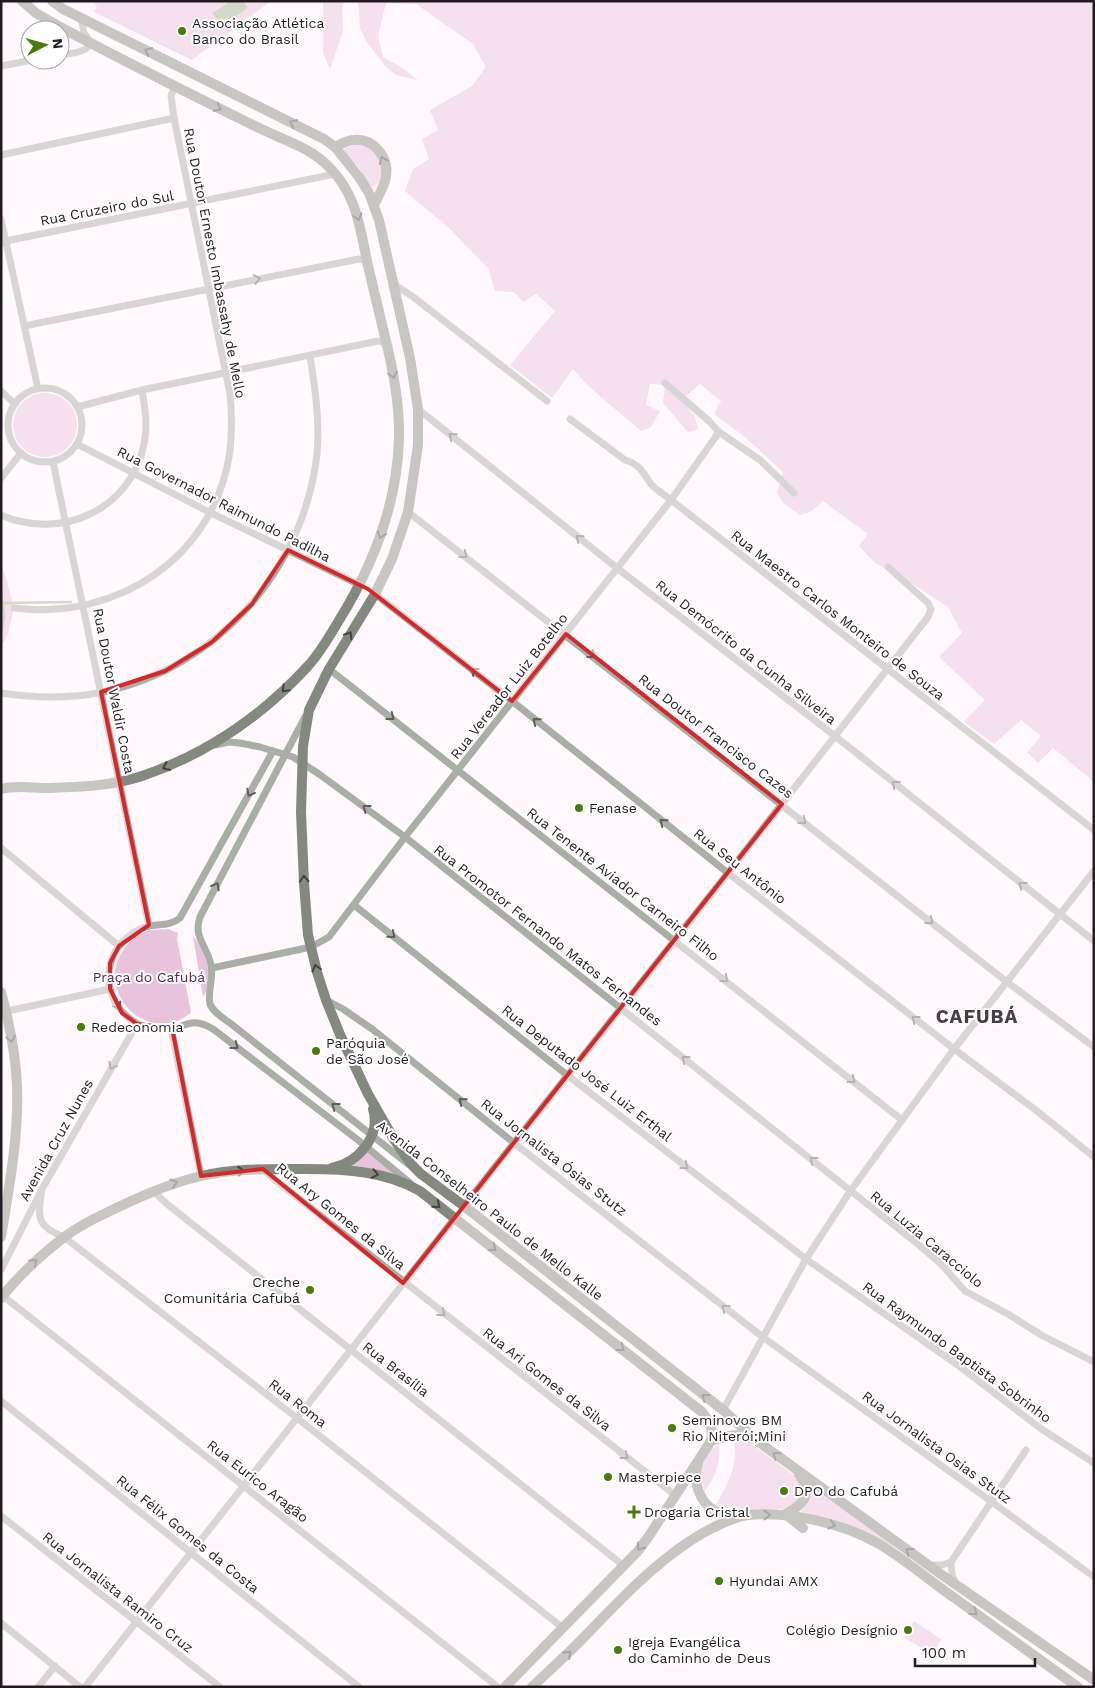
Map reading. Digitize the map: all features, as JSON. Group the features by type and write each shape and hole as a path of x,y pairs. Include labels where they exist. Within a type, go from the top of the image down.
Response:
{"main road":[{"path":"1,789 14,787 80,787 119,782 154,772 210,746 259,713 310,664 360,585 384,529 395,477 399,442 398,400 360,223 348,192 329,166 304,149 91,43 36,13 22,1"},
{"path":"52,1 63,9 311,132 335,147 359,177 374,205 384,237 410,358 418,409 418,445 408,512 392,559 375,594 329,669 309,710 302,763 303,863 310,947 326,1000 368,1094 395,1141 421,1174"},
{"path":"335,147 353,140 367,142 374,145 384,157 386,165 385,183 374,205"},
{"path":"335,147 335,174"},
{"path":"1,992 15,1065 17,1101 14,1147 1,1237"},
{"path":"327,1169 343,1165 356,1157 373,1136 375,1116 368,1094"},
{"path":"2,1297 26,1269 64,1237 88,1222 153,1190 202,1176 263,1168 327,1169 368,1172 387,1176 420,1191"},
{"name":"Avenida Conselheiro Paulo de Mello Kalle","path":"421,1174 723,1410 756,1440"},
{"name":"Avenida Conselheiro Paulo de Mello Kalle","path":"420,1191 702,1412 707,1417 712,1431 710,1441"},
{"path":"505,1687 624,1566 650,1536 710,1441 735,1434 748,1436 756,1440 928,1565 1094,1680"},
{"path":"700,1457 696,1476 698,1489 702,1500 716,1512 786,1516 834,1526 877,1543 893,1552 934,1584 1078,1687"},
{"path":"786,1516 797,1508 805,1497 805,1483 796,1469"},
{"path":"532,1687 668,1556 691,1540 746,1515"},
{"path":"786,1516 803,1528"}],"street":[{"path":"70,53 86,50 91,43 84,33 81,18"},
{"path":"1,66 20,62"},
{"name":"Rua Doutor Ernesto Imbassahy de Mello","path":"14,608 44,611 84,606 127,592 163,568 191,539 209,512 220,489 230,452 232,413 226,373 174,118 171,96 175,85"},
{"path":"1,155 174,118"},
{"name":"Rua Cruzeiro do Sul","path":"4,242 335,174"},
{"path":"1,219 4,242 38,389"},
{"path":"24,326 360,259 367,261"},
{"path":"394,285 412,296 548,401"},
{"path":"77,407 142,390 378,341 386,343"},
{"path":"1,693 30,697 58,697 101,692 139,682 189,658 212,642 252,604 272,578 288,550 311,487 318,421 310,356"},
{"path":"665,383 719,432 760,460 794,493"},
{"path":"49,388 70,398 77,407 82,419 82,432 77,444 67,456 53,462 34,460 21,453 14,445 9,429 10,413 15,404 26,394 38,389 49,388"},
{"path":"1,515 40,525 66,523 102,508 121,490 134,472 141,456 146,431 142,390"},
{"path":"1,391 15,404"},
{"name":"Rua Demócrito da Cunha Silveira","path":"418,409 617,568 835,736 1094,941"},
{"name":"Rua Maestro Carlos Monteiro de Souza","path":"570,419 625,460 641,468 652,484 671,500 1094,830"},
{"name":"Rua Vereador Luiz Botelho","path":"212,968 310,947 329,937 405,837 671,500 719,432"},
{"name":"Rua Governador Raimundo Padilha","path":"77,444 209,512 360,585"},
{"path":"1,478 21,453"},
{"name":"Rua Doutor Waldir Costa","path":"53,462 149,926"},
{"name":"Rua Doutor Francisco Cazes","path":"408,512 566,634 1007,982 1094,1047"},
{"path":"464,1206 728,873 928,616 931,609 928,603 888,567"},
{"name":"Rua Seu Antônio","path":"375,594 728,873 954,1049 1037,1111 1094,1158"},
{"name":"Rua Tenente Aviador Carneiro Filho","path":"329,669 902,1120"},
{"path":"212,968 208,953 198,936 197,930 200,917 309,710"},
{"name":"Rua Promotor Fernando Matos Fernandes","path":"210,746 229,742 250,744 286,754 302,763 405,837 851,1190"},
{"path":"202,1176 172,1028 154,1029 137,1024 122,1012 115,1002 110,989 108,978 110,963 119,946 129,935 149,926 173,923 183,914 273,751"},
{"path":"1,848 119,946"},
{"path":"723,1410 806,1259 851,1190 954,1049 1094,871"},
{"name":"Rua Deputado José Luiz Erthal","path":"354,905 567,1075 806,1259"},
{"name":"Avenida Conselheiro Paulo de Mello Kalle","path":"212,968 210,1001 215,1011 421,1174"},
{"path":"4,1012 110,989"},
{"name":"Rua Jornalista Ósias Stutz","path":"326,1000 372,1029 514,1143 764,1338"},
{"name":"Avenida Conselheiro Paulo de Mello Kalle","path":"172,1028 200,1022 213,1029 365,1146 420,1191"},
{"name":"Avenida Cruz Nunes","path":"1,1270 42,1189 137,1024"},
{"name":"Rua Ary Gomes da Silva","path":"263,1168 282,1186 403,1283"},
{"name":"Rua Roma","path":"42,1189 41,1221 51,1231 64,1237 563,1628"},
{"name":"Rua Brasília","path":"153,1190 175,1210 624,1566"},
{"name":"Rua Luzia Caracciolo","path":"851,1190 925,1250 965,1291 1008,1314 1043,1336 1094,1362"},
{"path":"85,1687 454,1218"},
{"name":"Rua Raymundo Baptista Sobrinho","path":"806,1259 959,1366 1040,1428 1094,1463"},
{"name":"Rua Ari Gomes da Silva","path":"403,1283 675,1495"},
{"name":"Rua Eurico Aragão","path":"2,1297 498,1687"},
{"name":"Rua Jornalista Osias Stutz","path":"764,1338 1094,1577"},
{"name":"Rua Félix Gomes da Costa","path":"1,1401 360,1687"},
{"path":"956,1584 952,1575 951,1562 1026,1450"},
{"name":"Rua Jornalista Ramiro Cruz","path":"1,1516 220,1687"},
{"path":"928,1565 951,1562"},
{"path":"1,1623 80,1687"},
{"path":"38,1687 55,1666"}],"highlighted area":[{"path":"288,550 368,589 512,701 566,634 782,804 403,1283 263,1169 201,1176 172,1028 137,1024 122,1013 110,989 110,963 119,946 149,925 101,692 165,671 212,642 252,604"}],"green space":[{"name":"Associação Atlética Banco do Brasil","path":"92,1 271,1 192,60 94,12 97,7"},
{"path":"323,1 344,1 342,10 343,31 330,69 323,53"},
{"path":"358,1 1094,1 1094,782 1053,748 1038,763 1027,752 1041,736 1021,720 994,744 964,722 985,700 939,657 962,633 948,607 902,577 875,563 859,546 868,534 823,501 810,512 800,515 783,503 777,493 783,472 746,438 714,414 721,401 700,384 682,400 695,417 698,429 688,432 663,403 665,385 650,384 646,405 660,411 651,427 641,431 587,385 573,369 552,398 510,365 555,311 536,294 523,302 514,292 495,291 488,268 449,228 405,191 413,169 429,159 422,139 438,130 430,110 472,86 486,67 473,44 416,4 386,3 378,36 383,57 401,67 418,80 396,75 386,67 366,41 360,28"},
{"path":"355,145 369,148 378,157 382,173 378,183 373,187 370,186 360,169 344,153 346,148"},
{"path":"39,393 51,393 68,402 75,413 77,425 75,437 68,448 51,457 39,457 27,452 18,443 13,431 13,419 18,407 27,398"},
{"path":"1,569 5,574 14,608 7,637 1,649"},
{"name":"Praça do Cafubá","path":"168,929 178,933 177,939 191,1013 178,1021 162,1024 148,1021 135,1014 125,1004 118,992 115,978 117,963 124,949 136,936 148,931"},
{"path":"193,936 202,950 209,974 207,990 203,997"},
{"path":"366,1151 404,1180 345,1168"},
{"path":"743,1441 751,1444 794,1475 801,1492 795,1504 785,1508 752,1511 731,1510 716,1505 731,1475 735,1459 734,1442"},
{"path":"719,1444 719,1457 716,1469 705,1491 701,1477 702,1465 708,1453"},
{"path":"811,1484 899,1549 833,1519 801,1512 809,1500"},
{"path":"914,1621 941,1639 933,1654 904,1638"}],"shaded area":[{"path":"231,1 243,1 248,8 223,25 212,13"}],"waterway":[{"path":"1,592 4,616 1,633"},
{"path":"4,603 71,602"}],"place":[{"name":"Associação Atlética Banco do Brasil","path":"182,31"},
{"name":"Fenase","path":"579,808"},
{"name":"Redeconomia","path":"81,1027"},
{"name":"Paróquia de São José","path":"316,1051"},
{"name":"Creche Comunitária Cafubá","path":"310,1290"},
{"name":"Seminovos BM Rio Niterói;Mini","path":"672,1428"},
{"name":"Masterpiece","path":"608,1477"},
{"name":"DPO do Cafubá","path":"784,1491"},
{"name":"Drogaria Cristal","path":"634,1512"},
{"name":"Hyundai AMX","path":"719,1581"},
{"name":"Colégio Desígnio","path":"908,1630"},
{"name":"Igreja Evangélica do Caminho de Deus","path":"618,1650"}],"district":[{"name":"CAFUBÁ","path":"977,1016"}]}
